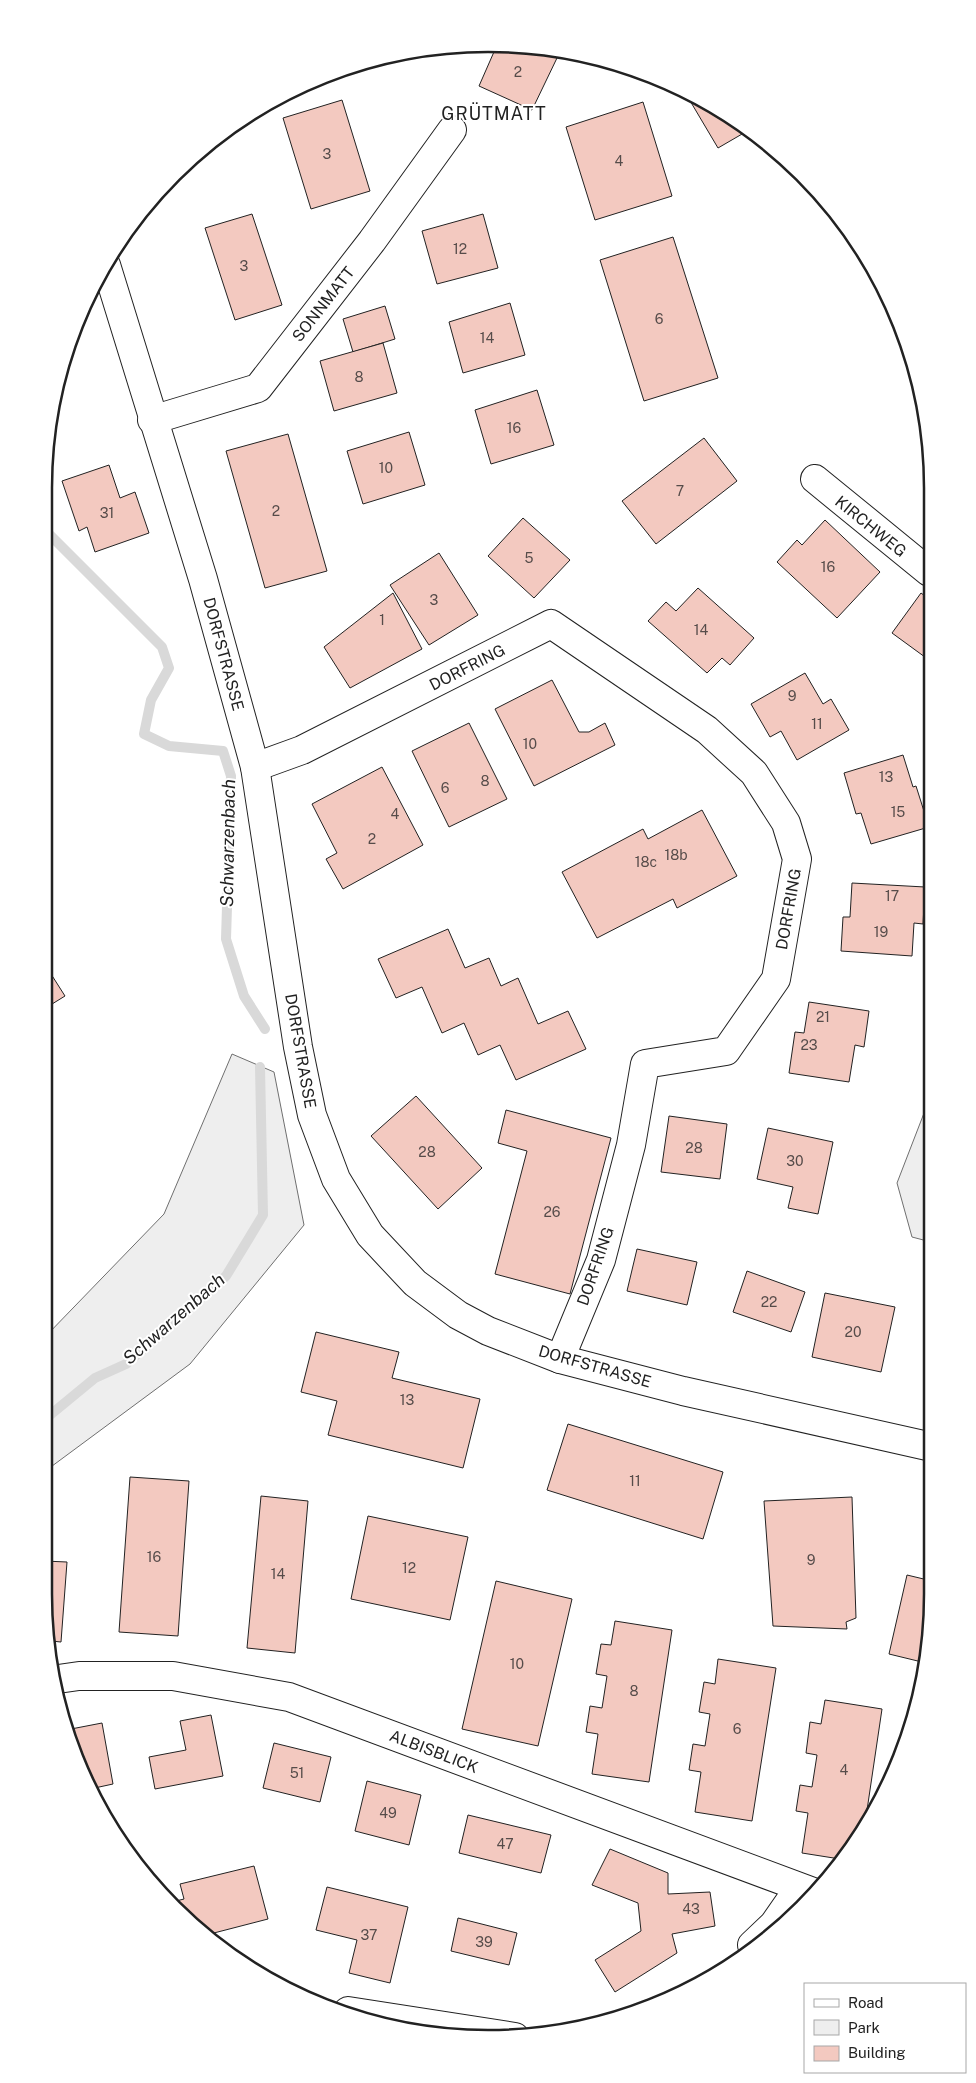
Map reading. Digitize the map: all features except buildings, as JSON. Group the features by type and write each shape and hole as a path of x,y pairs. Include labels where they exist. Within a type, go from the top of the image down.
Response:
{"street":[{"name":"SONNMATT","path":"152,420 258,388 372,241 452,130"},
{"name":"DORFSTRASSE","path":"109,274 152,420 203,579 255,767 298,1047 312,1115 336,1179 370,1235 415,1283 458,1315 488,1331 560,1359 683,1390 924,1446"},
{"name":"KIRCHWEG","path":"815,479 924,568"},
{"name":"DORFRING","path":"255,767 302,750 551,624 707,730 754,773 786,823 797,859 776,980 726,1051 645,1064 631,1145 601,1260 560,1359"},
{"name":"ALBISBLICK","path":"61,1679 79,1676 173,1676 289,1696 807,1890 783,1915"},
{"path":"371,2015 470,2030"}],"green space":[{"path":"232,1054 274,1072 304,1225 190,1364 52,1466 52,1330 164,1214"},
{"path":"924,1113 924,1240 912,1237 897,1183"}],"waterway":[{"name":"Schwarzenbach","path":"52,537 162,647 169,668 151,700 144,734 169,746 223,751 231,776 226,939 244,996 265,1029"},
{"name":"Schwarzenbach","path":"52,1413 95,1378 126,1364 226,1276 263,1215 260,1067"}],"district":[{"name":"GRÜTMATT","path":"494,114"}]}
